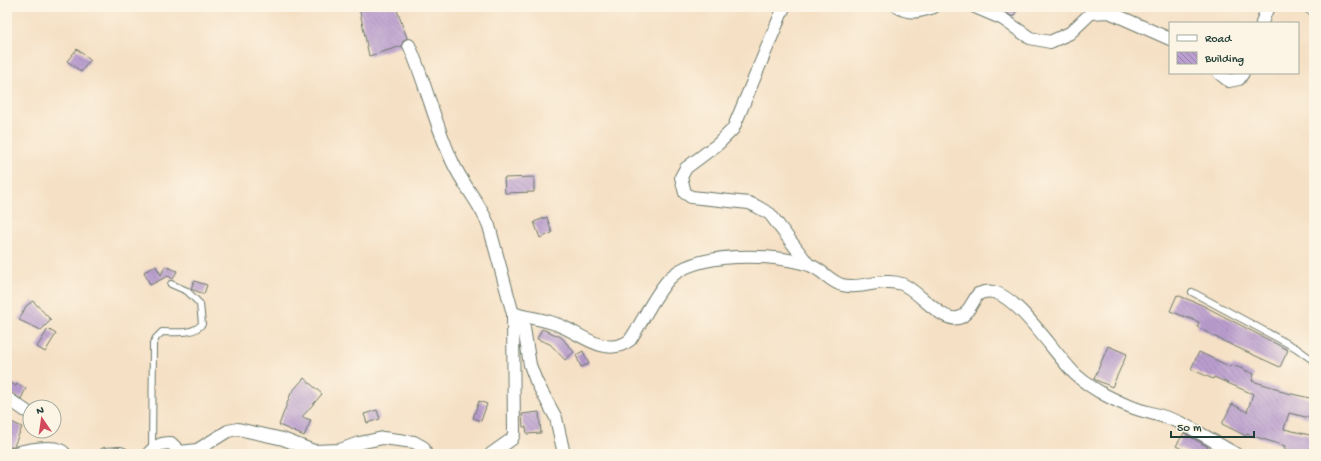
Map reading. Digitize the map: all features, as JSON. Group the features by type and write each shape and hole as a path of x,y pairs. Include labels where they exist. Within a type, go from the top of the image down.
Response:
{"street":[{"path":"784,7 733,129 718,144 686,168 681,177 685,193 691,197 749,203 770,214 808,264"},
{"path":"898,7 905,12 918,12 934,7"},
{"path":"975,7 1003,19 1030,38 1050,42 1070,33 1090,13 1109,12 1169,39"},
{"path":"1262,22 1266,12 1270,7"},
{"path":"1309,7 1314,9"},
{"path":"409,45 422,74 452,161 463,183 484,212 518,315 530,365 539,387 556,418 564,454"},
{"path":"1220,74 1229,81 1238,79 1242,74"},
{"path":"518,315 556,324 604,347 622,346 630,340 670,278 690,266 715,259 739,256 769,258 808,264 819,269 835,283 841,285 848,286 887,281 901,284 911,288 942,316 953,319 964,315 978,294 987,291 998,293 1015,305 1074,373 1094,389 1139,410 1162,415 1183,424 1236,454"},
{"path":"491,454 512,439 514,434 518,315"},
{"path":"7,398 22,408"},
{"path":"150,452 155,446 171,443 180,452 197,450 228,431 238,429 284,439 314,451 340,450 359,443 383,438 414,442 423,447 426,454"},
{"path":"11,454 44,448 57,449 65,454"},
{"path":"105,454 123,454"}],"lane":[{"path":"150,452 153,344 162,332 191,331 198,329 202,324 200,304 187,291 171,284"},
{"path":"1192,292 1296,348 1314,361"}],"building":[{"path":"359,7 396,7 407,38 403,41 402,46 369,56"},
{"path":"996,7 1019,7 1013,17"},
{"path":"77,49 90,60 81,72 67,61"},
{"path":"534,177 534,192 505,193 504,178"},
{"path":"547,217 552,233 540,238 534,222"},
{"path":"156,266 161,275 165,266 177,271 173,279 168,276 150,285 144,272"},
{"path":"194,281 207,285 204,294 191,289"},
{"path":"1177,295 1202,305 1288,350 1280,367 1223,341 1197,327 1199,322 1170,311"},
{"path":"33,301 51,320 41,330 19,320 26,306"},
{"path":"48,329 56,334 45,352 37,347"},
{"path":"542,329 561,337 574,352 565,360 550,344 537,339"},
{"path":"1108,346 1127,354 1112,387 1094,379"},
{"path":"583,351 589,364 581,367 576,355"},
{"path":"1199,352 1231,367 1233,365 1254,374 1252,381 1279,389 1279,391 1314,399 1314,419 1289,413 1284,429 1314,436 1310,454 1284,449 1285,446 1247,434 1246,436 1222,424 1232,404 1247,412 1253,394 1191,369"},
{"path":"304,378 322,394 302,417 311,420 304,436 279,425 291,393"},
{"path":"7,380 16,386 17,384 26,388 21,399 7,391"},
{"path":"479,401 487,404 481,421 473,418"},
{"path":"377,410 380,419 367,423 364,414"},
{"path":"539,412 541,433 527,434 526,427 523,427 522,414"},
{"path":"7,420 22,427 14,446 7,448"},
{"path":"1184,433 1208,447 1204,454 1191,454 1176,446"}]}
